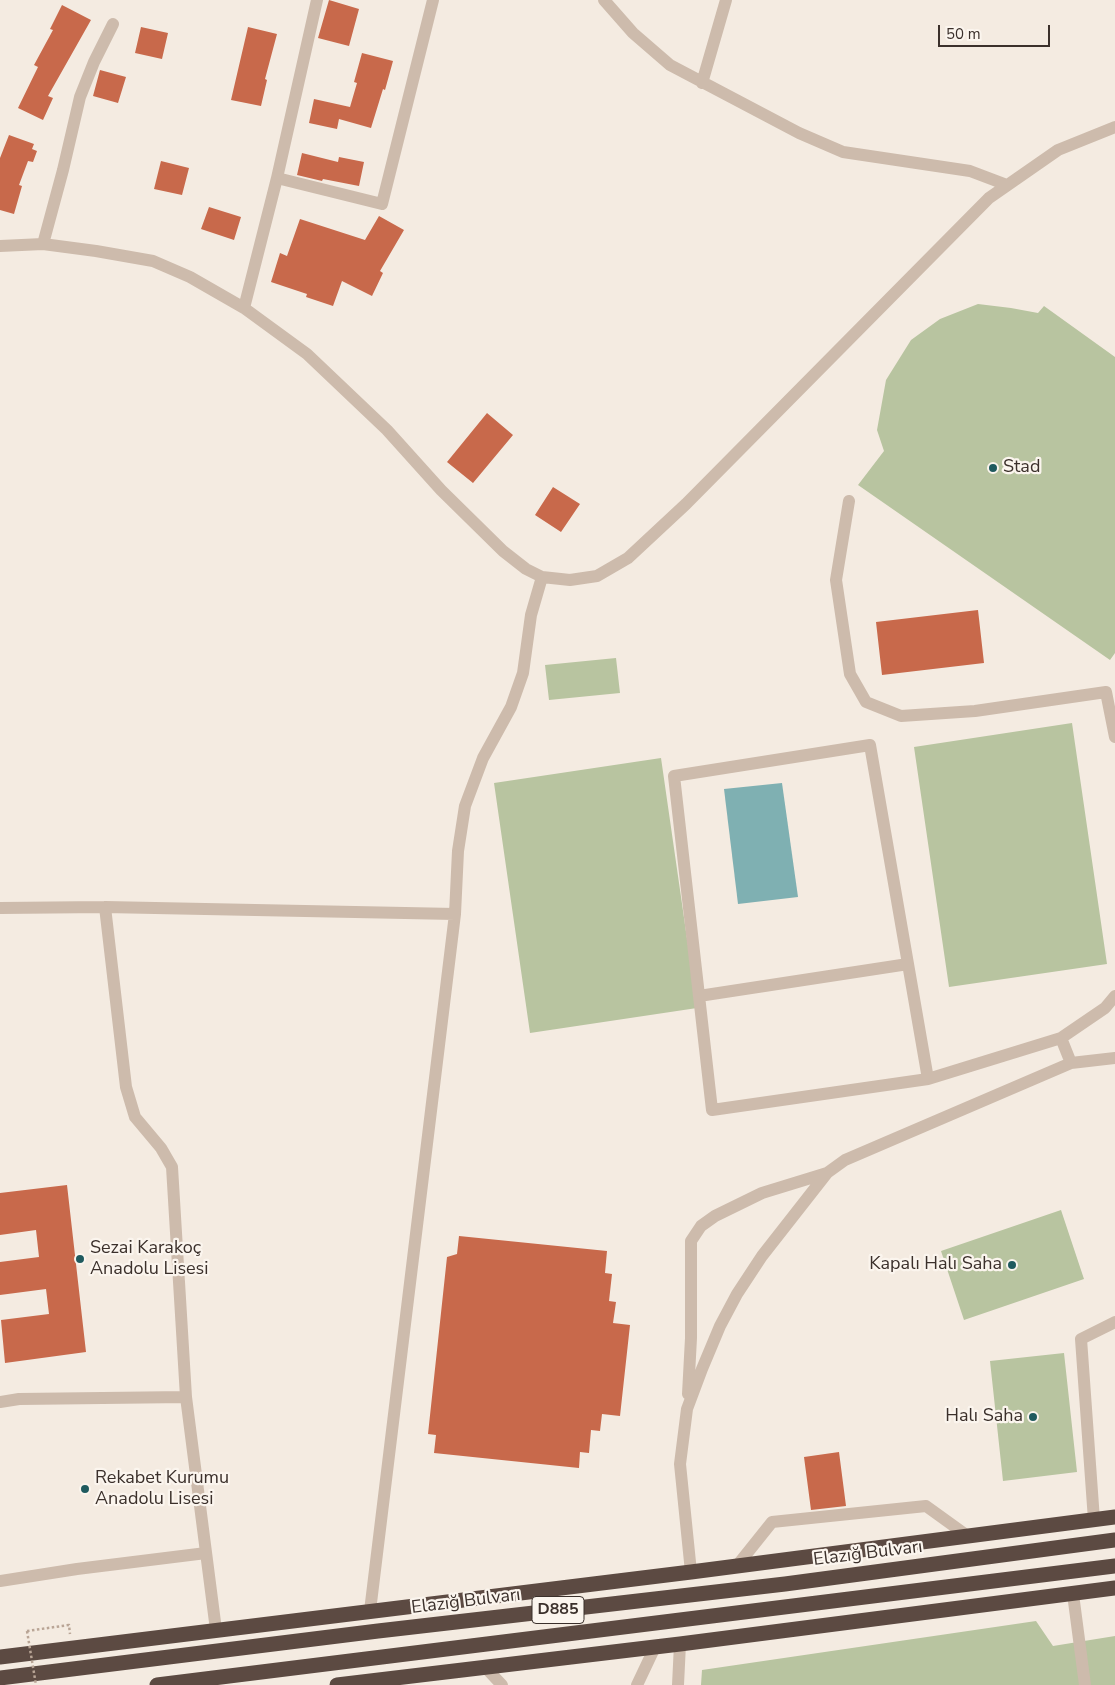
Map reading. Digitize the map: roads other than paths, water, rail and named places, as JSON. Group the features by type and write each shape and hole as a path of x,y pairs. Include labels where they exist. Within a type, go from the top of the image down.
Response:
{"highway":[{"path":"0,1657 736,1567 1115,1517"},
{"name":"Elazığ Bulvarı","path":"0,1678 368,1632 775,1585 1115,1540"},
{"name":"D885","path":"157,1685 1115,1566"},
{"path":"337,1685 656,1647 1115,1588"}],"street":[{"path":"244,308 277,178 317,0"},
{"path":"277,178 382,204 433,0"},
{"path":"604,0 633,33 670,65 800,133 843,152 970,171 1007,185"},
{"path":"702,82 726,0"},
{"path":"43,244 64,170 80,97 94,62 113,24"},
{"path":"0,246 43,244 96,250 153,262 190,277 244,308 307,354 386,430 441,490 503,551 526,569 542,577 570,580 597,576 628,558 686,504 989,198 1058,150 1115,127"},
{"path":"850,501 836,580 850,674 866,702 901,716 975,711 1110,691 1115,737"},
{"path":"370,1611 455,914 458,851 465,806 483,758 511,707 524,673 531,615 542,577"},
{"path":"928,1079 870,745 674,776 712,1110 928,1079 1061,1038 1105,1008 1115,996"},
{"path":"0,908 105,907 455,914"},
{"path":"105,907 126,1088 135,1117 161,1148 172,1167 186,1397 216,1630"},
{"path":"699,996 908,964"},
{"path":"1061,1038 1072,1063"},
{"path":"691,1572 680,1464 687,1408 691,1338 691,1241 701,1226 715,1216 762,1193 827,1173 846,1160 1072,1063 1115,1058"},
{"path":"687,1408 716,1335 738,1294 762,1256 827,1173"},
{"path":"1094,1520 1081,1339 1115,1322"},
{"path":"0,1402 19,1399 186,1397"},
{"path":"736,1567 772,1522 926,1506 969,1537"},
{"path":"0,1581 77,1569 206,1553"},
{"path":"1073,1594 1085,1685"},
{"path":"678,1685 680,1644"},
{"path":"637,1685 656,1647"},
{"path":"485,1667 502,1685"}],"water":[{"path":"782,783 798,897 738,904 724,789"}],"place":[{"name":"Stad","path":"993,468"},
{"name":"Sezai Karakoç Anadolu Lisesi","path":"80,1259"},
{"name":"Kapalı Halı Saha","path":"1012,1265"},
{"name":"Halı Saha","path":"1033,1417"},
{"name":"Rekabet Kurumu Anadolu Lisesi","path":"85,1489"}]}
